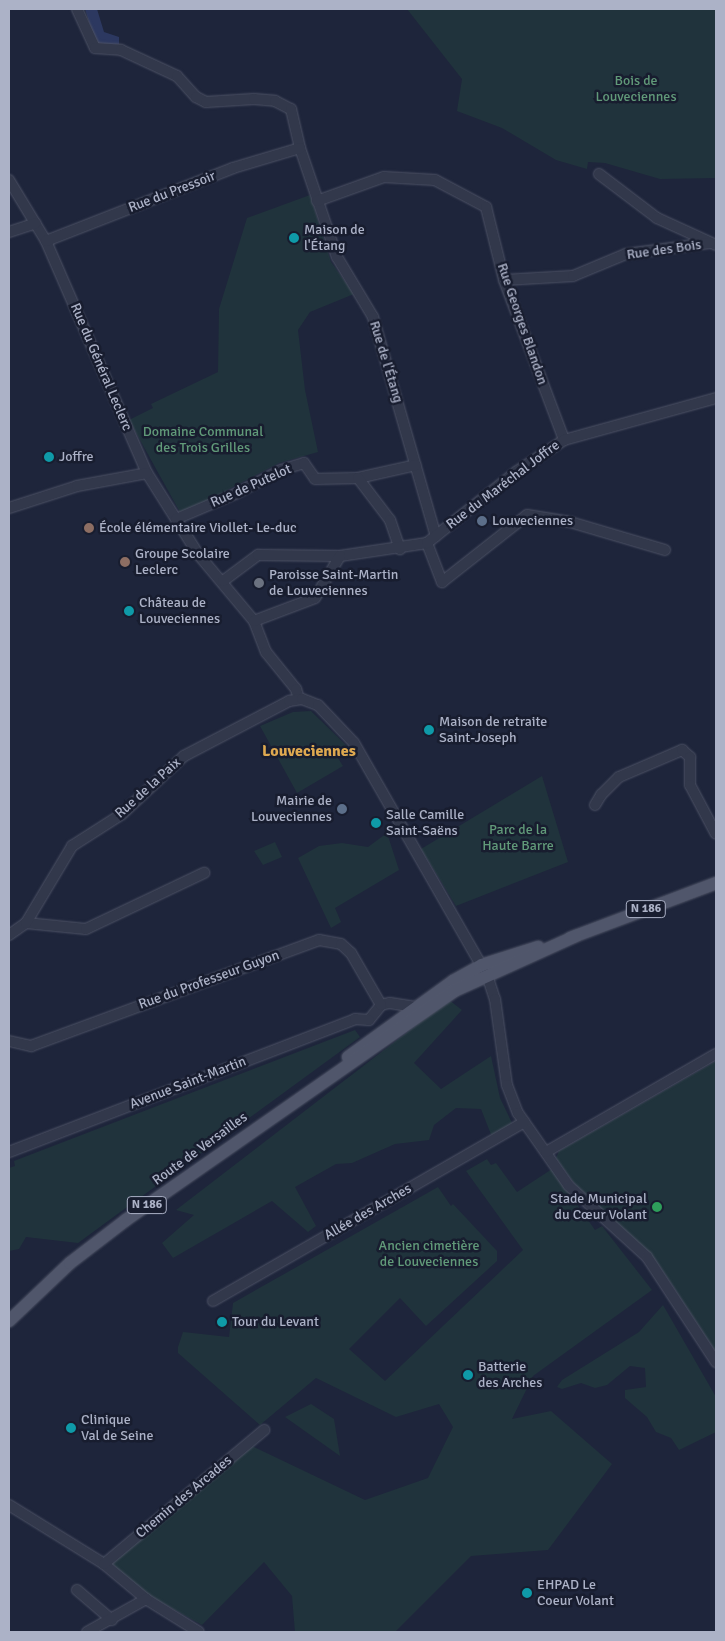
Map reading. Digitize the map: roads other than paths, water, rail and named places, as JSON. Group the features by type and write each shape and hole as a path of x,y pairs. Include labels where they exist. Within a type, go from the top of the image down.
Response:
{"main road":[{"name":"Route de Versailles","path":"382,1037 414,1007 485,970 716,883"},
{"name":"Route de Versailles","path":"9,1321 70,1263 382,1037 485,970"}],"street":[{"name":"Rue de l'Étang","path":"77,9 95,48 121,50 177,76 196,97 206,102 254,99 274,101 291,109 300,148 339,262 373,318 416,465 442,582 527,515 570,522 665,550"},
{"name":"Rue du Pressoir","path":"46,241 233,168 300,148"},
{"path":"599,174 657,218 713,244"},
{"name":"Rue Georges Blandon","path":"317,201 384,178 435,180 486,207 504,280 564,440"},
{"name":"Rue du Général Leclerc","path":"9,180 46,241 147,473 198,554 254,621 266,652 296,689 299,699"},
{"path":"9,232 36,223"},
{"name":"Rue des Bois","path":"504,280 573,276 626,254 713,244"},
{"name":"Rue du Maréchal Joffre","path":"432,539 516,472 564,440 716,398"},
{"name":"Rue de Putelot","path":"176,519 235,494 282,470 304,463 315,479 358,478"},
{"path":"400,549 390,520 358,478 416,465"},
{"path":"9,508 76,486 147,473"},
{"path":"223,582 258,555 340,556 400,549 432,539"},
{"path":"254,621 315,598 340,556"},
{"path":"299,699 320,707 354,743 485,970 495,999 507,1085 524,1122 569,1186 647,1257 716,1362"},
{"name":"Rue de la Paix","path":"9,935 26,923 72,846 122,814 184,756 286,702 299,699"},
{"path":"595,805 601,794 619,777 682,750 690,757 690,785 716,834"},
{"path":"26,923 86,929 204,874"},
{"name":"Rue du Professeur Guyon","path":"9,1041 31,1046 319,940 341,944 351,953 380,1005"},
{"path":"382,1037 368,1020 380,1005 390,1003 414,1007"},
{"name":"Avenue Saint-Martin","path":"9,1152 355,1019 368,1020"},
{"path":"546,1152 716,1054"},
{"name":"Allée des Arches","path":"213,1302 524,1122"},
{"name":"Chemin des Arcades","path":"104,1564 264,1430"},
{"path":"9,1505 104,1564 146,1599 199,1632"},
{"path":"76,1590 112,1620"},
{"path":"87,1632 112,1620 146,1599"}],"water":[{"path":"85,9 97,9 104,32 119,37 119,44 102,46 95,41"}],"place":[{"name":"Maison de l'Étang","path":"294,238"},
{"name":"Joffre","path":"49,457"},
{"name":"Louveciennes","path":"482,521"},
{"name":"École élémentaire Viollet- Le-duc","path":"89,528"},
{"name":"Groupe Scolaire Leclerc","path":"125,562"},
{"name":"Paroisse Saint-Martin de Louveciennes","path":"259,583"},
{"name":"Château de Louveciennes","path":"129,611"},
{"name":"Maison de retraite Saint-Joseph","path":"429,730"},
{"name":"Mairie de Louveciennes","path":"342,809"},
{"name":"Salle Camille Saint-Saëns","path":"376,823"},
{"name":"Stade Municipal du Cœur Volant","path":"657,1207"},
{"name":"Tour du Levant","path":"222,1322"},
{"name":"Batterie des Arches","path":"468,1375"},
{"name":"Clinique Val de Seine","path":"71,1428"},
{"name":"EHPAD Le Coeur Volant","path":"527,1593"}],"district":[{"name":"Louveciennes","path":"309,751"}],"park label":[{"name":"Bois de Louveciennes","path":"636,89"},
{"name":"Domaine Communal des Trois Grilles","path":"203,440"},
{"name":"Parc de la Haute Barre","path":"518,838"},
{"name":"Ancien cimetière de Louveciennes","path":"429,1254"}]}
